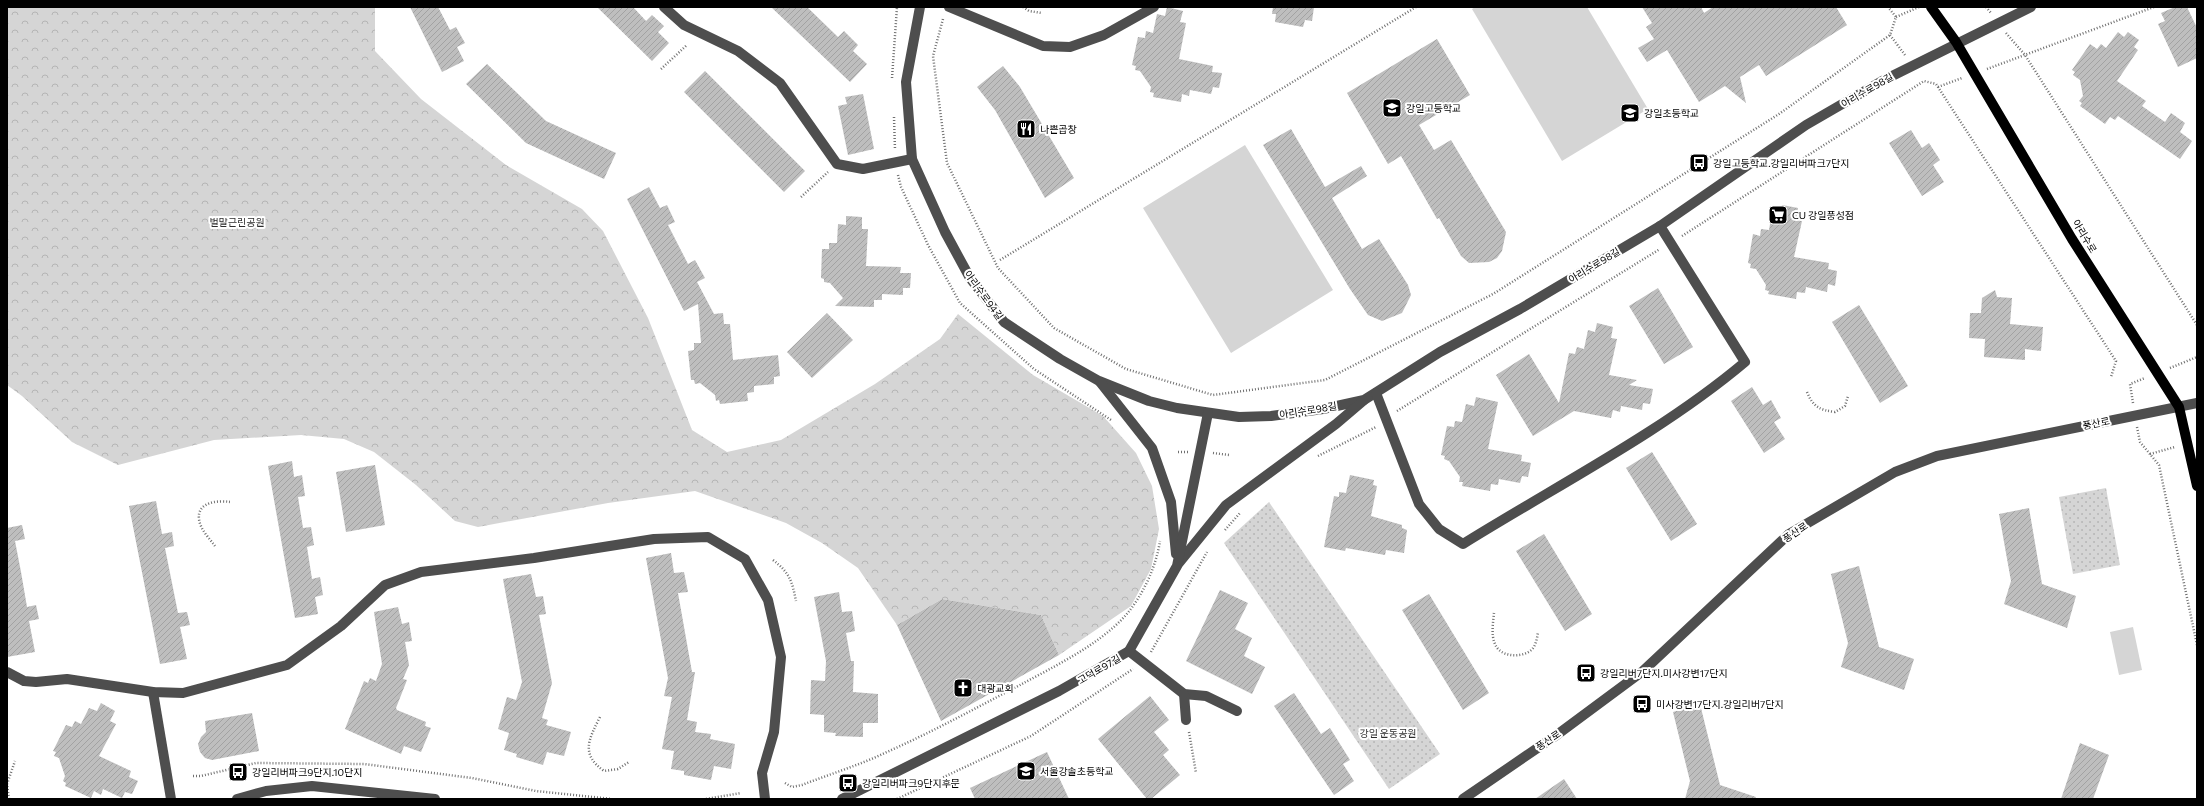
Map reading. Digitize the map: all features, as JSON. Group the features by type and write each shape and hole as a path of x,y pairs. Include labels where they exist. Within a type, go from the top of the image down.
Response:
{"main road":[{"name":"아리수로","path":"1931,7 1956,42 2072,239 2179,407 2197,486"}],"street":[{"path":"664,7 684,25 738,51 780,83 837,164 863,169 912,159"},
{"name":"아리수로94길","path":"920,7 906,82 912,159 946,232 970,278 1004,322 1060,359 1099,381 1149,401 1208,413"},
{"path":"947,10 1043,46 1070,47 1104,35 1154,7"},
{"name":"아리수로98길","path":"1208,413 1239,417 1271,416 1323,409 1364,400 1440,352 1520,309 1660,226 1806,125 1882,81 1956,42 2031,7"},
{"path":"1376,393 1419,504 1439,529 1463,544 1596,464 1710,392 1745,362 1660,226"},
{"path":"1099,381 1152,448 1171,502 1177,566"},
{"path":"1177,566 1226,505 1336,424 1364,400"},
{"name":"풍산로","path":"1463,799 1558,734 1643,671 1738,580 1789,534 1895,472 1937,456 2197,403"},
{"name":"고덕로97길","path":"842,799 1060,691 1129,651 1177,566 1208,413"},
{"path":"7,672 24,680 36,682 66,679 153,692 183,693 287,665 341,626 385,585 421,572 534,558 654,539 708,537 745,559 768,600 780,657 774,732 762,773 765,799"},
{"path":"1129,651 1184,694 1206,696 1237,711"},
{"path":"153,692 171,799"},
{"path":"1184,694 1186,720"},
{"path":"237,799 266,791 312,786 435,799"}],"path":[{"path":"1023,7 1029,11 1042,13"},
{"path":"1000,260 1416,7"},
{"path":"1888,7 1896,17"},
{"path":"947,10 933,56 947,163 998,268 1054,328 1126,369 1213,395 1325,380 1493,294 1779,114 1890,35 1896,17 1920,7"},
{"path":"2154,7 2025,55 2197,325"},
{"path":"661,69 686,45"},
{"path":"1314,457 1379,426 1386,418 1670,243 1924,81 1936,84 2116,361 2111,378"},
{"path":"801,197 828,172"},
{"path":"1807,392 1811,403 1822,411 1835,412 1845,406 1848,396"},
{"path":"2140,442 2160,464 2197,645"},
{"path":"215,546 202,529 198,518 201,510 208,504 218,500 230,502"},
{"path":"785,783 792,787 802,785 886,753 975,709 1050,669 1090,645 1125,615 1141,593 1158,557 1161,538"},
{"path":"773,560 784,569 792,580 796,601"},
{"path":"1494,613 1493,632 1495,645 1505,654 1517,656 1530,651 1536,642 1538,632"},
{"path":"600,717 590,737 589,752 593,764 604,771 618,769 629,762"},
{"path":"1186,720 1196,773"},
{"path":"9,799 7,784 15,761"},
{"path":"192,776 201,776 256,763 364,764 472,778 536,792 612,799"},
{"path":"706,799 741,793"}],"green space":[{"name":"벌말근린공원","path":"7,7 375,7 375,51 421,99 506,165 582,209 603,231 648,318 692,430 727,452 781,440 875,384 940,339 958,314 1033,375 1103,416 1136,453 1152,486 1159,529 1151,569 1131,606 1059,655 1041,615 942,599 897,625 858,568 822,543 786,523 695,491 608,503 478,527 455,521 416,485 374,452 344,439 301,435 214,440 118,465 72,442 22,396 7,385"},
{"path":"1475,7 1587,7 1648,109 1562,161 1472,9"},
{"path":"1245,145 1333,290 1231,353 1143,208"},
{"path":"2106,488 2120,565 2073,574 2059,497"},
{"name":"강일 운동공원","path":"1269,502 1440,754 1389,789 1224,543"},
{"path":"2133,627 2142,670 2119,675 2110,632"}],"building":[{"path":"410,7 438,7 450,30 456,27 465,43 457,47 464,61 442,72"},
{"path":"597,7 633,7 646,21 652,15 664,26 658,32 669,43 652,61"},
{"path":"771,7 807,7 838,37 844,31 858,45 853,51 867,64 850,82"},
{"path":"1167,7 1183,11 1180,22 1186,23 1179,59 1213,66 1212,72 1222,73 1219,88 1213,87 1211,94 1190,90 1189,96 1182,94 1181,102 1153,97 1154,93 1150,92 1151,87 1140,71 1135,70 1136,66 1132,65 1138,37 1145,38 1146,31 1153,33 1157,14 1165,16"},
{"path":"1273,7 1314,7 1312,21 1305,20 1303,27 1275,22 1276,14 1272,14"},
{"path":"1642,7 1701,7 1704,13 1713,7 1836,7 1847,25 1766,76 1759,65 1740,77 1746,103 1725,86 1699,102 1667,50 1647,62 1638,48 1654,39 1646,27 1652,23"},
{"path":"2175,7 2187,7 2197,28 2197,58 2178,67 2158,24 2165,21 2161,13"},
{"path":"2118,32 2124,37 2128,32 2139,40 2134,47 2138,50 2117,81 2146,101 2142,106 2165,122 2171,113 2185,123 2180,132 2192,141 2180,159 2118,116 2115,120 2110,117 2105,124 2080,106 2082,103 2079,101 2083,96 2080,80 2073,75 2075,72 2072,70 2090,44 2097,49 2101,44 2106,48"},
{"path":"1437,39 1470,95 1419,125 1434,150 1451,140 1506,232 1502,251 1497,258 1489,262 1469,263 1461,256 1439,218 1437,219 1401,156 1388,164 1347,93"},
{"path":"487,64 546,121 616,153 604,179 526,143 466,84"},
{"path":"1003,66 1020,87 1074,178 1045,198 995,110 977,87"},
{"path":"705,71 805,171 784,192 684,92"},
{"path":"863,94 874,149 848,155 838,106 847,104 845,97"},
{"path":"1291,129 1325,187 1361,166 1367,176 1332,198 1362,249 1379,239 1408,285 1411,295 1402,313 1382,321 1368,315 1350,289 1263,145"},
{"path":"1911,130 1922,148 1929,143 1940,160 1933,165 1944,182 1922,196 1889,143"},
{"path":"649,187 660,208 667,205 675,222 668,225 688,264 695,260 705,278 697,282 714,314 723,313 724,324 730,324 733,360 778,355 780,376 774,377 774,384 754,386 754,392 747,393 748,401 720,404 719,400 716,401 715,395 700,383 695,384 694,380 691,380 688,351 694,350 694,343 701,343 698,304 684,311 627,199"},
{"path":"1782,205 1798,208 1796,220 1802,221 1794,257 1829,263 1828,269 1837,271 1835,286 1828,284 1827,292 1806,287 1805,293 1797,292 1796,299 1768,294 1769,291 1765,290 1766,285 1756,269 1750,268 1751,264 1748,263 1753,234 1760,236 1761,229 1769,230 1772,212 1780,214"},
{"path":"846,216 862,217 862,229 868,229 866,266 901,267 900,273 911,273 910,288 903,288 903,295 882,294 882,300 874,300 874,307 835,306 843,298 830,283 824,282 824,279 821,278 822,249 829,249 829,243 837,243 838,224 846,225"},
{"path":"1658,288 1693,347 1664,364 1629,306"},
{"path":"1995,290 1997,297 2012,298 2010,324 2043,327 2041,351 2025,349 2025,360 1984,357 1985,339 1969,338 1970,313 1981,313 1982,298"},
{"path":"1859,305 1908,386 1880,403 1832,322"},
{"path":"827,313 853,340 812,378 787,352"},
{"path":"1597,323 1613,327 1611,338 1617,339 1609,375 1637,380 1629,385 1653,389 1650,404 1643,403 1642,410 1621,406 1620,412 1613,410 1611,418 1574,411 1533,436 1496,375 1529,354 1559,403 1569,353 1575,354 1577,347 1584,349 1588,330 1595,332"},
{"path":"1752,387 1763,405 1771,400 1781,418 1774,422 1785,439 1764,453 1731,401"},
{"path":"1476,397 1498,402 1488,449 1522,455 1521,461 1531,463 1528,477 1522,476 1520,483 1499,479 1498,485 1491,484 1490,491 1462,486 1463,482 1459,482 1460,477 1449,461 1444,459 1445,456 1441,455 1447,426 1454,427 1455,421 1462,422 1466,404 1474,406"},
{"path":"1652,452 1697,524 1671,541 1626,468"},
{"path":"292,461 294,477 302,475 305,496 298,497 303,528 311,527 314,545 307,547 312,579 320,577 323,595 315,597 318,614 295,618 268,466"},
{"path":"375,465 385,525 346,532 336,472"},
{"path":"1350,475 1374,480 1373,485 1377,486 1371,516 1402,525 1402,528 1407,530 1404,553 1386,550 1385,555 1346,548 1345,551 1324,547 1334,496 1339,497 1339,492 1346,493"},
{"path":"156,501 162,534 172,532 174,546 165,548 178,613 187,612 190,625 180,627 187,659 160,664 129,506"},
{"path":"2029,508 2042,584 2076,596 2067,628 2004,604 2011,581 1999,514"},
{"path":"22,525 25,539 15,541 27,607 36,605 39,619 29,621 35,652 7,657 7,528"},
{"path":"1544,534 1592,614 1565,631 1516,551"},
{"path":"671,553 674,573 684,572 688,592 678,593 692,672 695,672 687,720 697,722 695,732 711,734 710,739 735,744 731,769 714,766 711,780 684,775 684,771 671,769 674,751 662,749 672,697 664,696 668,678 646,558"},
{"path":"1859,566 1879,647 1914,659 1904,690 1841,667 1848,643 1831,574"},
{"path":"531,574 536,597 543,596 546,614 539,615 552,683 542,718 548,720 546,725 571,732 564,756 547,752 543,765 516,757 517,754 504,750 509,733 498,729 507,697 516,700 522,682 503,579"},
{"path":"1220,590 1248,603 1235,629 1252,638 1244,656 1265,667 1252,694 1186,661"},
{"path":"839,592 842,612 852,611 855,631 846,633 851,661 854,661 853,692 878,694 878,723 863,723 863,737 835,736 836,733 824,732 824,715 810,714 811,680 825,681 826,661 814,597"},
{"path":"1429,594 1489,693 1463,710 1402,610"},
{"name":"대광교회","path":"942,599 1041,615 1059,655 941,721 897,625"},
{"path":"398,607 402,624 409,622 412,641 405,642 409,665 403,679 407,680 396,708 397,710 426,722 425,726 431,728 421,752 404,746 401,754 345,729 364,681 368,683 370,678 376,681 382,664 374,612"},
{"path":"1294,693 1321,734 1330,728 1350,760 1343,764 1354,781 1334,795 1274,706"},
{"path":"1150,696 1169,720 1154,732 1169,750 1163,755 1180,775 1151,799 1147,799 1098,739"},
{"path":"101,703 115,711 110,721 116,724 99,756 131,771 129,777 138,781 132,794 125,792 122,798 103,789 101,795 94,791 91,798 65,786 66,783 63,781 65,776 59,758 54,756 56,752 53,751 66,725 72,727 75,721 81,724 89,708 97,711"},
{"path":"1700,704 1720,785 1756,797 1755,799 1685,799 1690,781 1673,712"},
{"path":"252,713 259,751 212,760 205,758 200,752 198,744 201,737 206,732 205,721"},
{"path":"2080,743 2109,755 2093,799 2061,799"},
{"name":"서울강솔초등학교","path":"1047,752 1069,799 975,799 970,788"},
{"path":"1564,779 1577,799 1535,799"}],"place":[{"name":"강일고등학교","path":"1392,108"},
{"name":"강일초등학교","path":"1630,113"},
{"name":"나쁜곱창","path":"1026,129"},
{"name":"강일고등학교.강일리버파크7단지","path":"1699,163"},
{"name":"CU 강일풍성점","path":"1778,215"},
{"name":"강일리버7단지.미사강변17단지","path":"1586,673"},
{"name":"대광교회","path":"963,688"},
{"name":"미사강변17단지.강일리버7단지","path":"1642,704"},
{"name":"서울강솔초등학교","path":"1026,771"},
{"name":"강일리버파크9단지.10단지","path":"238,772"},
{"name":"강일리버파크9단지후문","path":"848,783"}]}
